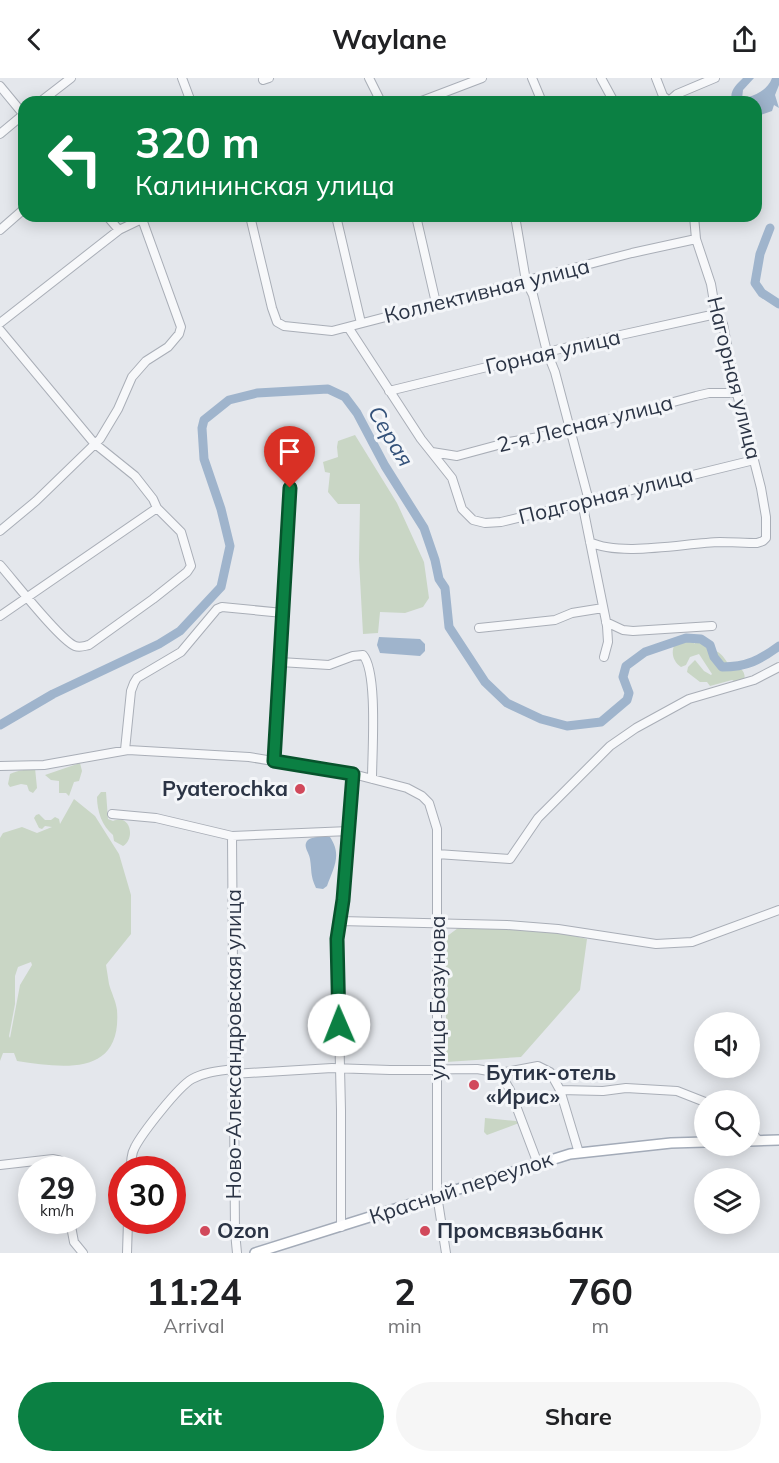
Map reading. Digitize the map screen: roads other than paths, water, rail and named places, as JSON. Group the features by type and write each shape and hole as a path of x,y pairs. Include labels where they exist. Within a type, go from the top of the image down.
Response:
{"main road":[{"path":"760,1141 779,1140"},
{"name":"Красный переулок","path":"255,1253 579,1153 694,1142"}],"street":[{"path":"48,96 71,78"},
{"path":"182,78 189,96"},
{"path":"369,78 378,96"},
{"path":"433,96 482,78"},
{"path":"532,78 540,96"},
{"path":"601,78 611,96"},
{"path":"656,78 663,96"},
{"path":"674,96 715,78"},
{"path":"0,86 18,108"},
{"path":"0,134 18,120"},
{"path":"0,230 18,214"},
{"path":"112,222 119,230"},
{"path":"0,323 119,230 135,222"},
{"path":"0,531 36,501 100,438 118,408 132,376 146,361 168,347 180,334 181,327 147,222"},
{"name":"Коллективная улица","path":"251,222 277,322 284,326 332,331 489,289 696,239"},
{"path":"337,222 361,323"},
{"path":"417,222 436,303"},
{"path":"516,222 526,281 539,313 547,352 555,372 570,428 586,502 590,542 606,622 608,642 604,657"},
{"name":"Нагорная улица","path":"590,542 617,549 763,542 767,532 754,460 723,324 716,314 711,284 696,239 695,222"},
{"name":"Горная улица","path":"389,391 716,314"},
{"path":"348,327 421,439 432,452"},
{"path":"0,330 94,443 135,476 153,499 157,508 181,532 191,566 187,572 153,599 89,645 81,647 73,646 52,626 0,565"},
{"name":"2-я Лесная улица","path":"432,452 457,456 709,393 737,393"},
{"name":"Подгорная улица","path":"432,452 452,478 462,509 473,520 485,523 501,522 754,460"},
{"path":"274,761 290,473"},
{"path":"0,616 157,508"},
{"path":"125,750 131,691 137,678 181,652 212,614 222,607 283,613"},
{"path":"479,628 555,620 572,613 603,608"},
{"path":"606,622 623,630 633,631 711,626"},
{"path":"0,766 44,765 125,750 249,757 372,779 373,694 366,658 363,655 353,656 329,665 280,662"},
{"path":"437,854 510,859 538,818 610,746 636,728 690,699 754,680 779,667"},
{"path":"340,1227 337,939 353,774"},
{"name":"улица Базунова","path":"372,779 422,796 429,803 437,829 437,1195 446,1253"},
{"path":"112,814 156,818 232,836 349,831"},
{"name":"Ново-Александровская улица","path":"232,836 233,1072 237,1253"},
{"path":"340,921 558,929 656,944 692,942 779,910"},
{"path":"131,1156 135,1147 167,1105 190,1080 214,1071 438,1068 477,1069 500,1073 538,1066 550,1072 560,1089 579,1153"},
{"path":"500,1073 510,1090 538,1164"},
{"path":"560,1089 603,1091 626,1088 677,1091 694,1098"},
{"path":"0,1165 18,1163"},
{"path":"72,1234 74,1242 83,1253"},
{"path":"127,1253 128,1234"}],"water":[{"path":"743,78 754,78 743,90 742,96 732,96 734,88"},
{"path":"772,78 779,78 775,95 779,108 774,105 772,111 762,115 762,96 750,96 768,85"},
{"path":"379,637 420,639 425,644 425,651 420,656 380,653 377,645"},
{"path":"323,836 330,837 334,843 336,855 327,886 323,889 316,888 314,884 306,842"}],"waterway":[{"name":"Серая","path":"770,228 760,254 755,283 762,293 779,304"},
{"name":"Серая","path":"0,725 53,694 159,644 180,631 221,587 230,546 221,509 204,459 202,428 204,420 229,400 257,393 328,389 345,397 357,413 385,466 424,528 439,579 445,588 449,627 485,682 507,703 541,719 567,726 601,722 627,700 629,693 623,677 626,666 645,652 686,638 701,639 710,645 714,657 722,667 731,667 753,662 779,646"}],"place":[{"name":"Pyaterochka","path":"300,789"},
{"name":"Бутик-отель «Ирис»","path":"474,1085"},
{"name":"Ozon","path":"205,1231"},
{"name":"Промсвязьбанк","path":"425,1231"}]}
